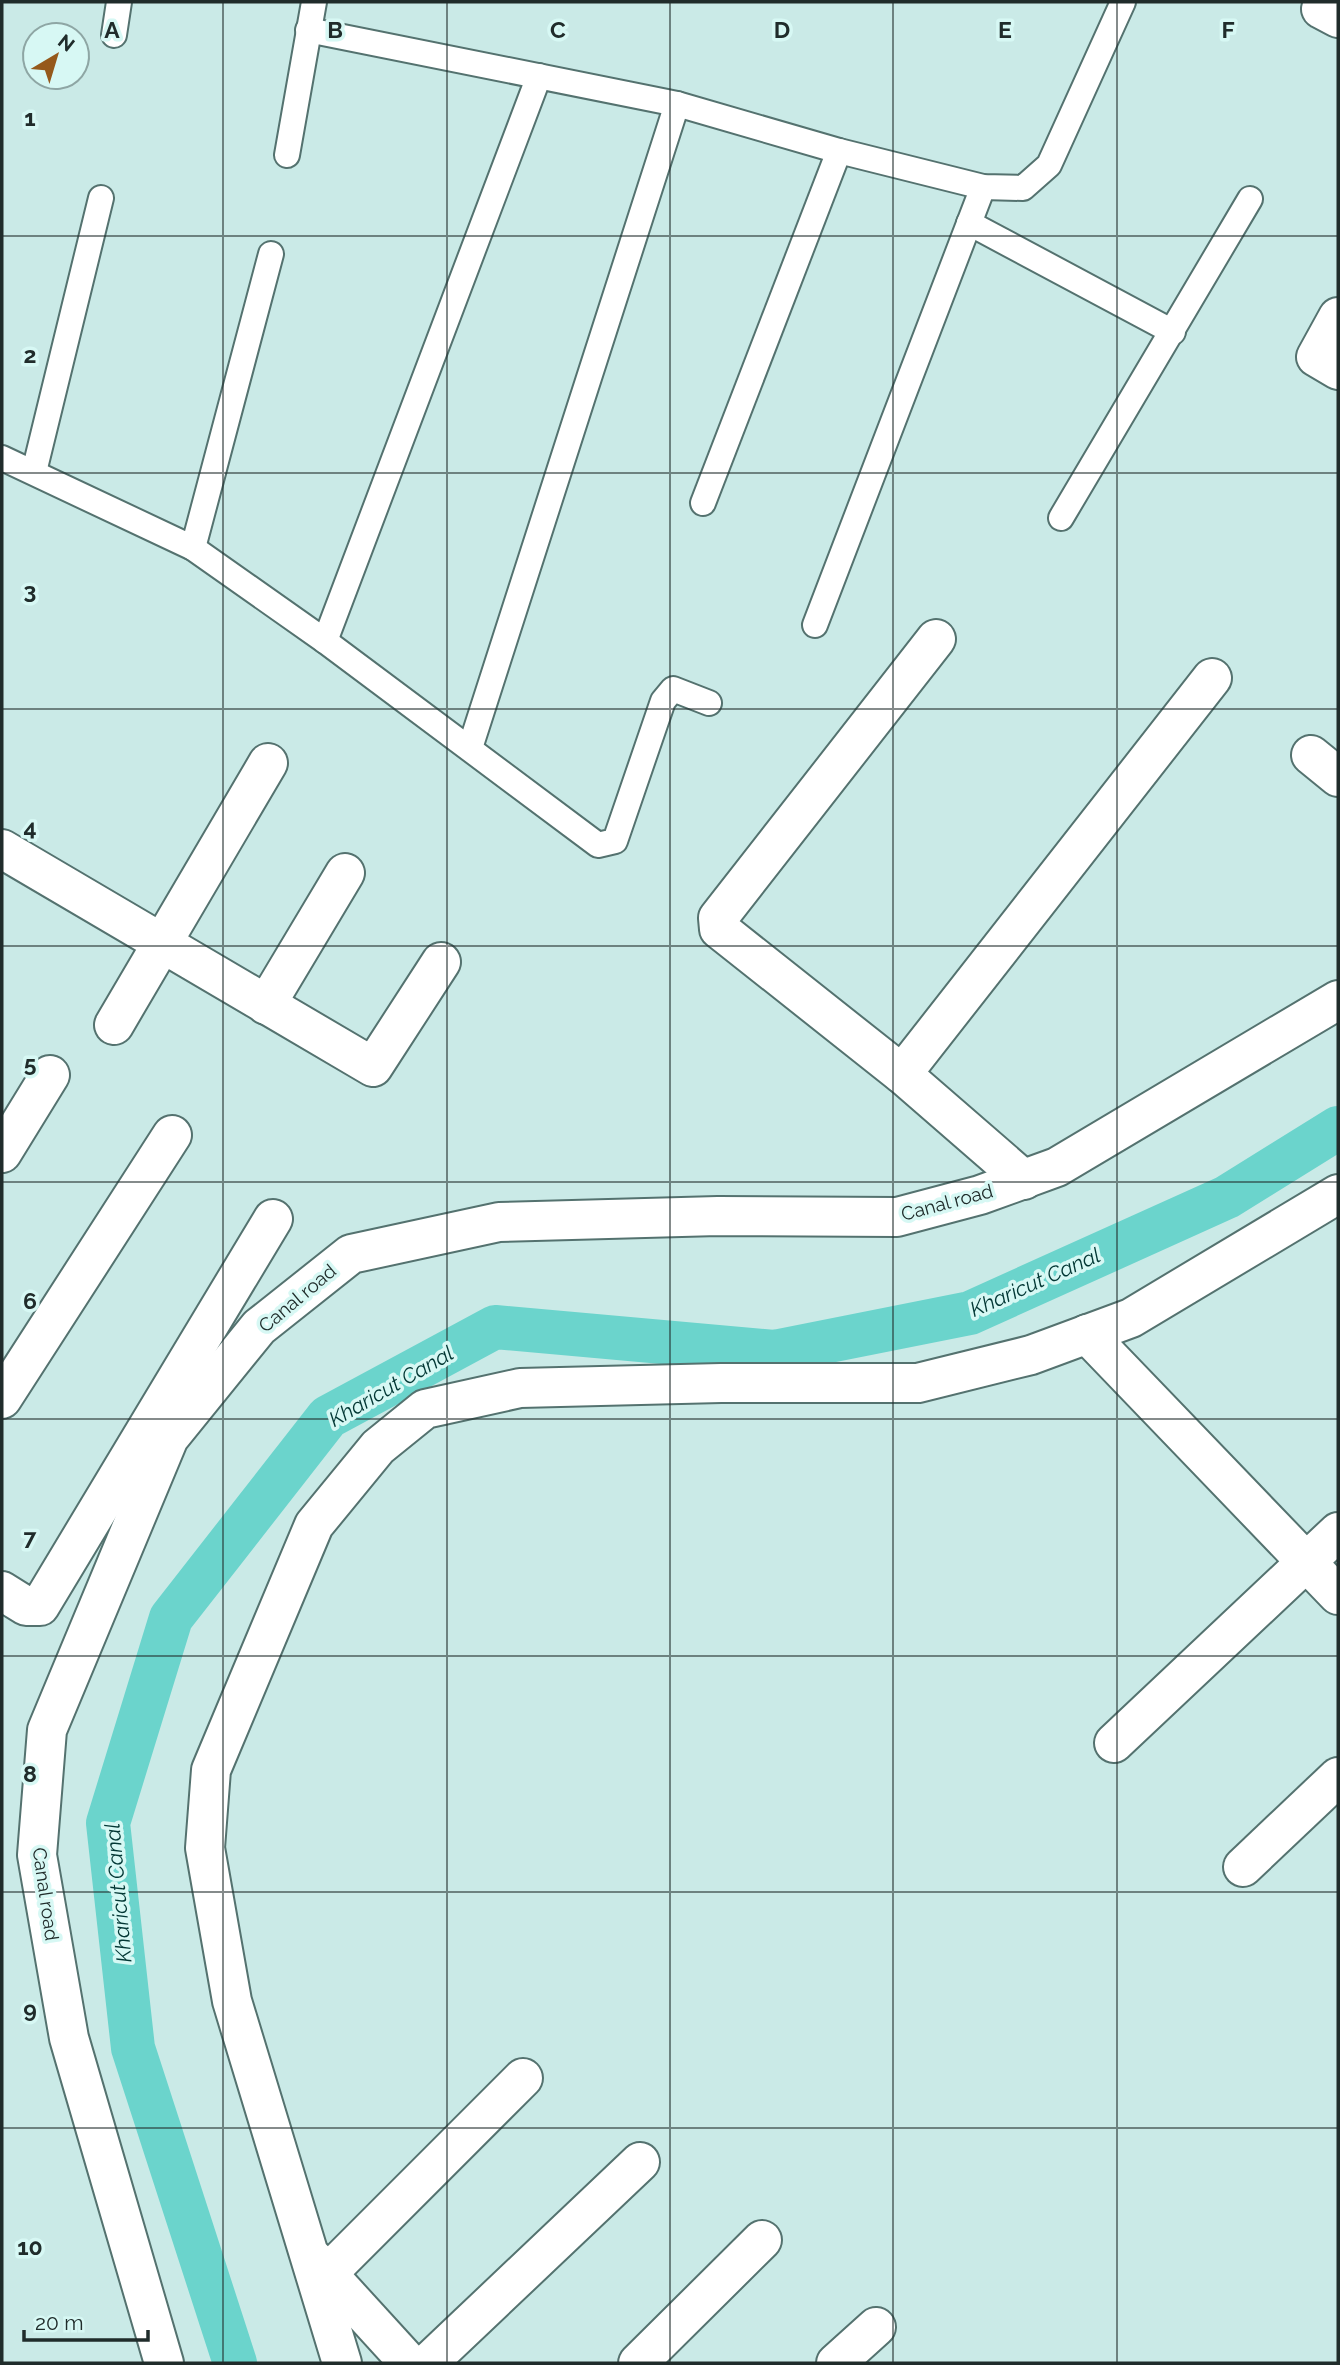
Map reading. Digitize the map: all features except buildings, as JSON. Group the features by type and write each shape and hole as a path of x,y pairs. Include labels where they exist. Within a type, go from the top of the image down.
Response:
{"street":[{"path":"1325,2 1321,9 1338,18"},
{"path":"1338,317 1315,357 1338,370"},
{"path":"936,639 718,918 719,929 902,1074 1024,1180"},
{"path":"902,1074 1212,678"},
{"path":"114,1025 268,763"},
{"path":"2,849 373,1067 441,962"},
{"path":"266,1005 345,873"},
{"name":"Canal road","path":"164,2363 69,2038 37,1856 47,1730 169,1438 259,1327 351,1254 499,1222 718,1216 897,1217 980,1195 1057,1167 1338,1000"},
{"path":"2,1153 50,1075"},
{"path":"2,1399 172,1135"},
{"path":"342,2363 316,2261 232,2001 205,1848 211,1770 314,1525 378,1447 425,1409 520,1388 721,1383 918,1383 1031,1355 1131,1318 1338,1194"},
{"path":"2,1591 26,1606 40,1606 273,1219"},
{"path":"1087,1334 1338,1595"},
{"path":"1114,1743 1338,1532"},
{"path":"1243,1867 1338,1777"},
{"path":"316,2261 523,2078"},
{"path":"428,2363 640,2162"},
{"path":"638,2363 762,2240"},
{"path":"316,2261 410,2363"},
{"path":"836,2363 876,2326"}],"lane":[{"path":"114,35 119,2"},
{"path":"287,155 314,2"},
{"path":"308,30 677,104 839,151 983,187 1023,188 1049,165 1123,2"},
{"path":"325,641 539,76"},
{"path":"470,748 677,104"},
{"path":"703,503 839,151"},
{"path":"815,625 983,187"},
{"path":"34,472 101,198"},
{"path":"1061,518 1250,199"},
{"path":"969,223 1173,332"},
{"path":"193,548 271,254"},
{"path":"2,458 193,548 325,641 598,845 615,841 663,701 673,689 709,703"}],"waterway":[{"name":"Kharicut Canal","path":"235,2363 133,2048 108,1823 171,1618 328,1417 495,1327 774,1352 970,1313 1227,1197 1338,1128"}]}
